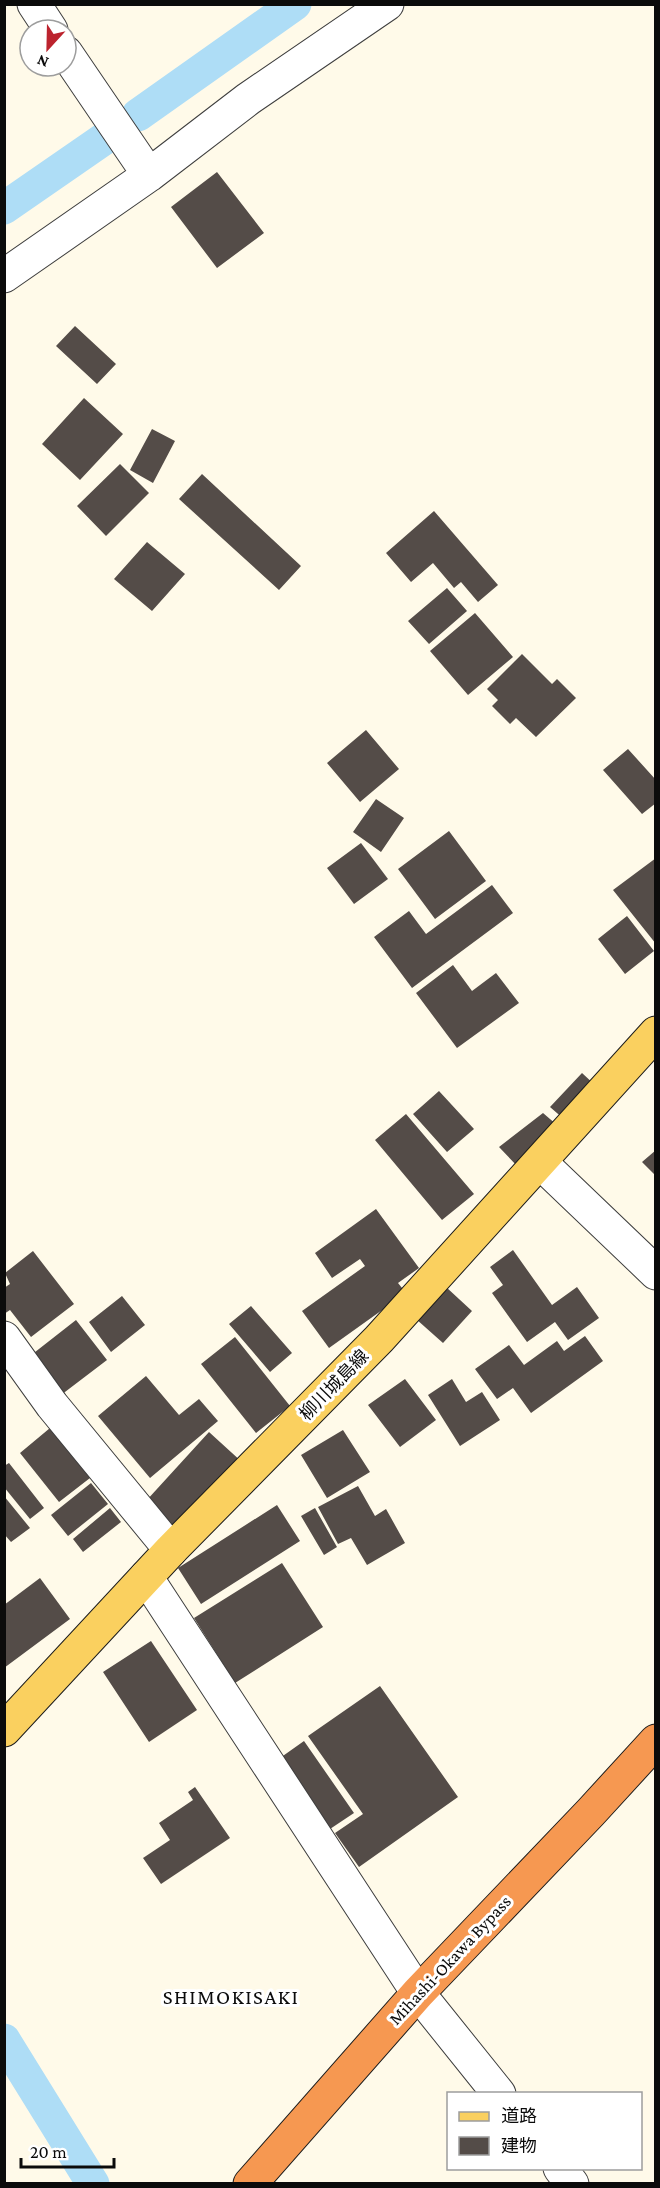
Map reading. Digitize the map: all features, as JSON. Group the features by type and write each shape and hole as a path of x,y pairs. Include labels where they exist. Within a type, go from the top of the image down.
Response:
{"highway":[{"name":"Mihashi-Okawa Bypass","path":"250,2184 418,1993 656,1741"}],"main road":[{"name":"柳川城島線","path":"4,1730 171,1550 379,1339 541,1163 656,1033"}],"street":[{"path":"34,4 43,18"},
{"path":"4,276 149,175 248,99 387,4"},
{"path":"78,71 149,175"},
{"path":"541,1163 656,1273"},
{"path":"4,1338 52,1405 171,1550"},
{"path":"146,1577 418,1993 497,2092"},
{"path":"561,2170 572,2184"}],"building":[{"path":"217,172 264,233 217,268 171,207"},
{"path":"75,326 116,364 97,384 56,346"},
{"path":"84,398 123,434 80,480 42,444"},
{"path":"152,429 175,441 153,483 130,470"},
{"path":"120,464 149,493 106,536 77,506"},
{"path":"202,474 301,566 279,590 179,499"},
{"path":"434,511 498,585 478,602 461,582 454,588 433,563 411,582 386,553"},
{"path":"147,542 185,574 152,611 114,579"},
{"path":"447,588 467,611 429,644 408,621"},
{"path":"475,613 513,657 468,695 430,651"},
{"path":"522,654 552,684 557,679 576,698 536,737 516,718 510,724 492,706 498,700 487,689"},
{"path":"366,730 399,769 360,802 327,763"},
{"path":"628,749 656,780 656,803 642,814 603,770"},
{"path":"376,799 404,818 381,852 353,832"},
{"path":"449,831 486,881 435,919 398,869"},
{"path":"361,843 388,879 354,904 327,868"},
{"path":"656,858 656,944 613,890"},
{"path":"492,885 513,913 412,988 374,937 409,911 426,934"},
{"path":"627,916 654,951 625,974 598,939"},
{"path":"453,965 472,991 496,973 519,1003 457,1048 416,993"},
{"path":"582,1073 596,1086 565,1120 550,1107"},
{"path":"439,1091 474,1129 447,1152 413,1114"},
{"path":"543,1113 557,1125 519,1168 499,1147"},
{"path":"406,1114 474,1194 442,1220 375,1140"},
{"path":"656,1150 656,1176 642,1162"},
{"path":"376,1209 419,1268 398,1283 406,1293 329,1348 302,1311 365,1266 360,1259 332,1278 315,1253"},
{"path":"513,1250 552,1305 577,1287 599,1318 568,1340 555,1322 527,1342 492,1293 503,1285 490,1267"},
{"path":"33,1251 74,1304 31,1337 10,1310 4,1314 4,1288 10,1284 5,1273"},
{"path":"446,1287 472,1311 443,1343 416,1319"},
{"path":"122,1296 145,1325 111,1352 89,1322"},
{"path":"251,1306 292,1353 270,1372 229,1324"},
{"path":"76,1320 107,1360 61,1395 30,1356"},
{"path":"585,1336 603,1361 531,1413 513,1388 497,1399 475,1369 509,1345 524,1365 557,1341 564,1351"},
{"path":"235,1337 290,1406 256,1433 201,1364"},
{"path":"146,1376 179,1415 199,1399 218,1421 150,1478 98,1416"},
{"path":"405,1379 436,1420 400,1447 368,1405"},
{"path":"452,1379 466,1402 482,1392 500,1420 460,1446 428,1395"},
{"path":"50,1428 90,1478 59,1502 20,1453"},
{"path":"343,1430 370,1472 327,1498 301,1455"},
{"path":"209,1432 243,1463 179,1532 146,1501"},
{"path":"9,1463 44,1508 30,1519 4,1487 4,1466"},
{"path":"91,1483 108,1504 68,1536 51,1515"},
{"path":"358,1486 375,1516 386,1509 405,1543 367,1565 351,1538 338,1544 318,1507"},
{"path":"4,1496 30,1528 11,1542 4,1534"},
{"path":"277,1505 300,1541 201,1604 178,1568"},
{"path":"110,1508 121,1522 83,1552 73,1539"},
{"path":"315,1508 337,1547 324,1555 301,1516"},
{"path":"282,1563 323,1627 235,1683 194,1618"},
{"path":"40,1578 70,1619 4,1668 4,1605"},
{"path":"151,1641 197,1710 149,1742 103,1672"},
{"path":"380,1686 458,1797 359,1867 335,1833 363,1814 308,1736"},
{"path":"304,1741 354,1813 330,1829 280,1758"},
{"path":"195,1787 230,1838 161,1884 143,1858 170,1840 159,1823 193,1800 188,1792"}],"waterway":[{"path":"138,115 295,4"},
{"path":"4,208 111,134"},
{"path":"4,2040 93,2184"}],"district":[{"name":"SHIMOKISAKI","path":"231,1997"}]}
